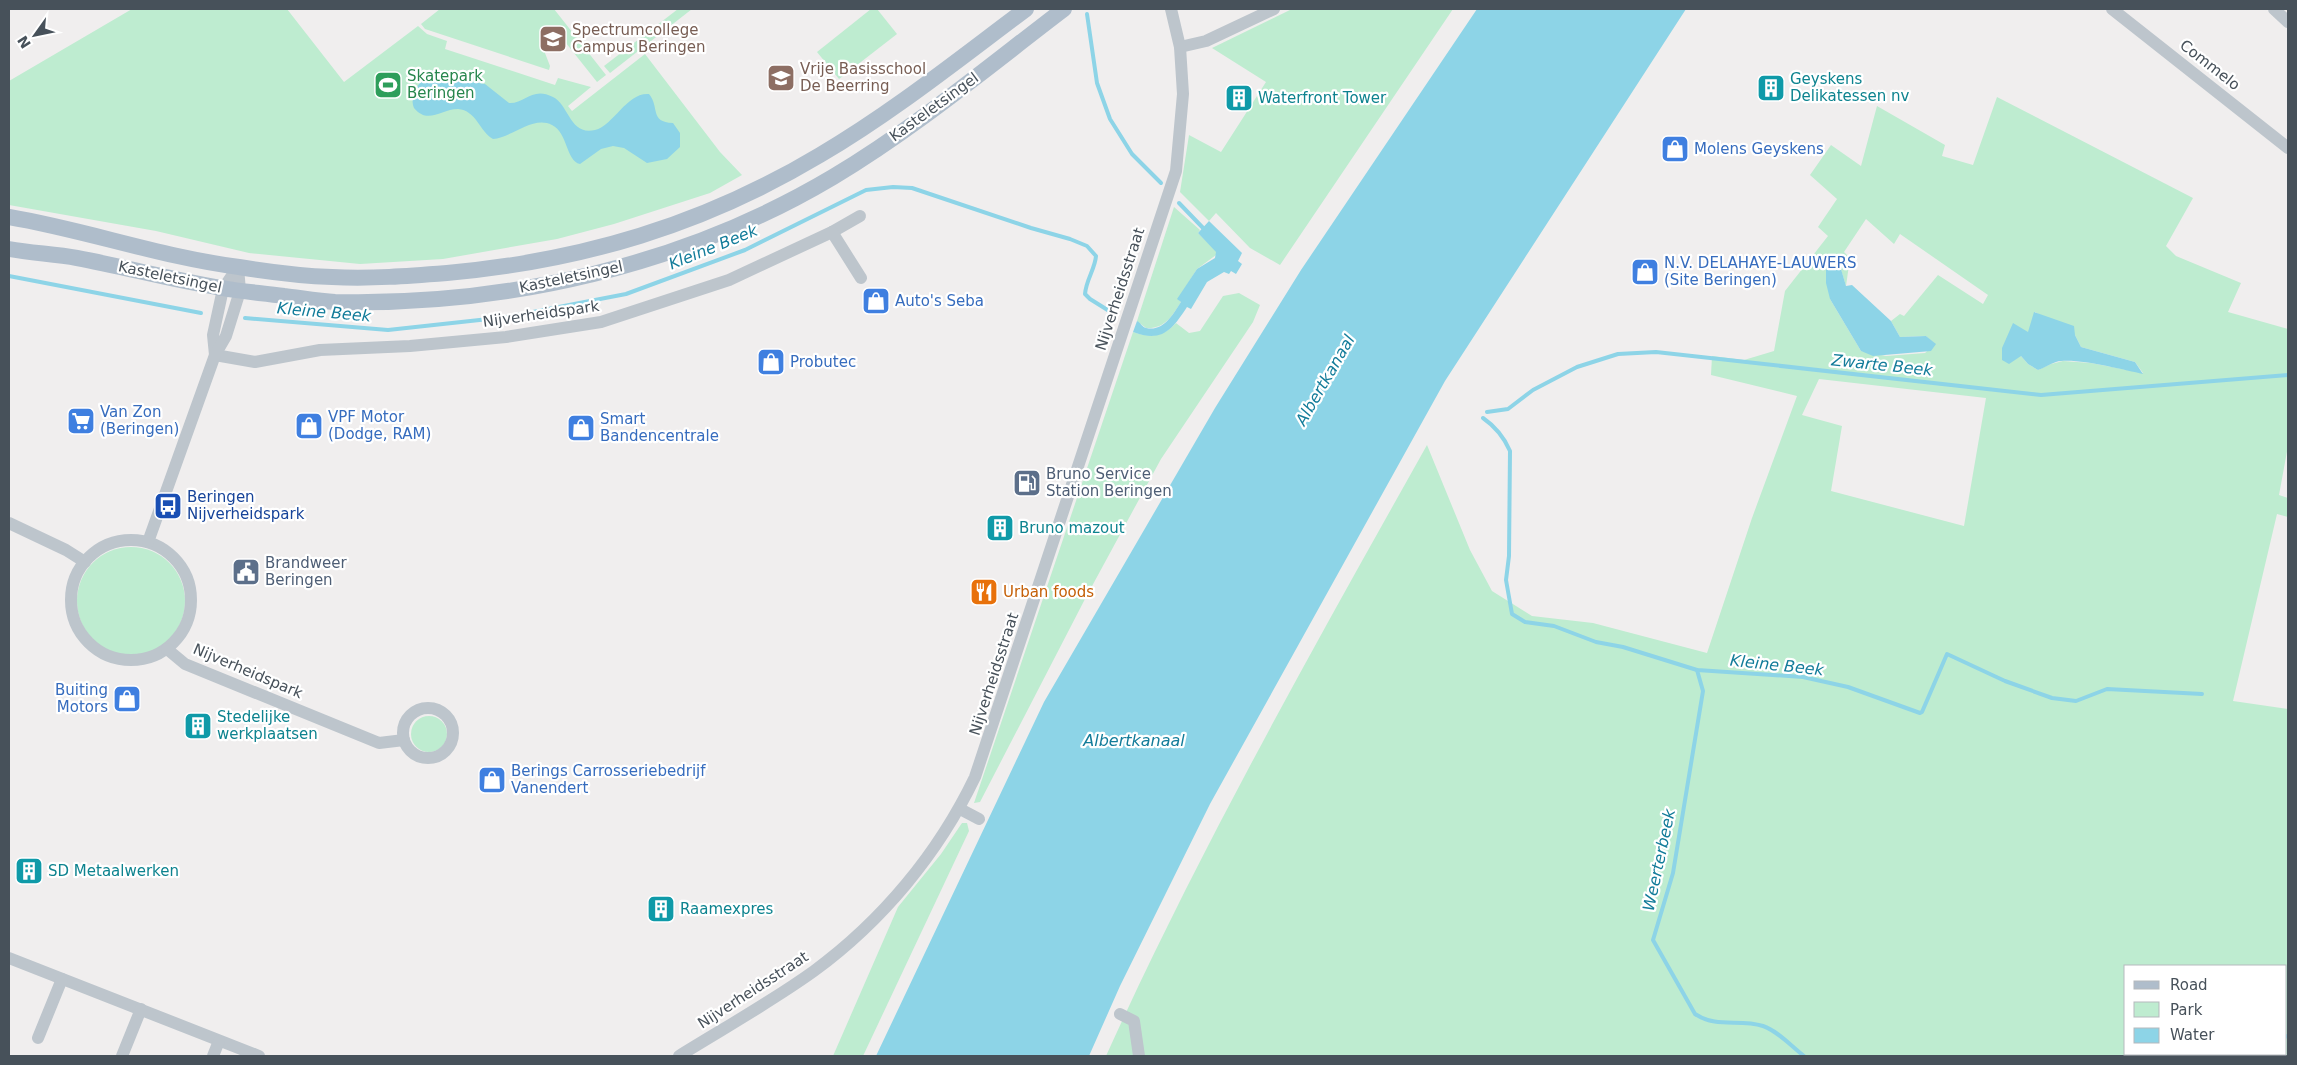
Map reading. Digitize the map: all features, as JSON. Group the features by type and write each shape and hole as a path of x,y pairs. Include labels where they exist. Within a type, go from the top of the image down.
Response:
{"main road":[{"name":"Kasteletsingel","path":"9,217 49,224 182,257 238,267 332,277 410,276 485,270 555,259 633,240 709,211 763,187 820,156 879,118 1026,9"},
{"name":"Kasteletsingel","path":"9,249 75,258 223,289 334,302 412,300 487,294 561,282 640,262 708,237 774,209 833,177 893,138 1064,9"}],"street":[{"name":"Nijverheidsstraat","path":"679,1056 777,996 841,950 893,899 917,872 960,810 988,744 1176,171 1183,94 1180,47 1171,9"},
{"path":"1180,47 1206,41 1274,9"},
{"name":"Commelo","path":"2112,9 2288,148"},
{"path":"2274,9 2288,22"},
{"name":"Nijverheidspark","path":"215,355 255,362 320,350 410,346 477,340 601,322 729,280 832,232 860,216"},
{"path":"832,232 861,278"},
{"path":"215,355 213,335 223,289 238,267"},
{"path":"148,542 215,355 226,336 240,291 238,267"},
{"path":"9,524 66,550 85,562"},
{"name":"Nijverheidspark","path":"136,540 148,542 162,547 172,555 182,569 190,588 190,610 177,640 167,649 148,658 125,661 113,659 91,646 76,625 71,604 74,580 85,562 95,552 115,542 136,540"},
{"name":"Nijverheidspark","path":"167,649 186,664 379,743 404,740"},
{"path":"421,708 437,709 444,713 452,723 452,741 443,754 436,757 428,758 413,753 404,740 404,724 414,712 421,708"},
{"path":"960,810 979,819"},
{"path":"9,958 259,1056"},
{"path":"38,1038 62,979"},
{"path":"122,1056 141,1009"},
{"path":"1120,1014 1134,1021 1138,1056"},
{"path":"213,1056 219,1040"}],"green space":[{"path":"132,9 287,9 344,82 418,26 427,34 447,41 445,49 555,85 558,78 591,87 568,106 572,111 645,54 720,152 742,175 710,193 614,224 557,239 443,259 360,264 249,253 156,231 9,205 9,81"},
{"path":"440,9 554,9 606,75 597,82 562,38 553,43 540,40 550,66 549,70 425,29 421,24"},
{"path":"678,9 692,9 610,73 604,66"},
{"path":"871,9 877,9 897,34 839,79 817,52"},
{"path":"1292,9 1453,9 1280,265 1250,248 1216,213 1209,221 1180,192 1189,135 1221,152 1266,82 1212,48"},
{"path":"1997,97 2193,198 2166,246 2176,256 2241,283 2228,312 2288,329 2288,446 2279,495 2288,498 2288,517 2277,514 2233,701 2288,709 2288,1056 1106,1056 1180,900 1220,823 1301,671 1427,445 1470,550 1492,591 1532,616 1593,623 1707,653 1752,518 1797,396 1711,375 1712,356 1744,360 1774,351 1785,291 1828,236 1818,227 1837,199 1810,175 1831,145 1861,166 1877,106 1945,145 1942,156 1973,165","holes":["1866,219 1894,244 1900,234 1988,295 1983,304 1938,275 1904,316 1900,314 1891,321 1900,337 1926,336 1935,344 1925,353 1886,356 1861,351 1830,299 1838,260 1846,286 1850,258 1844,252","2035,312 2075,335 2081,347 2135,362 2143,373 2091,363 2063,361 2038,370 2028,364 2021,356","1819,379 1986,398 1964,526 1831,491 1842,426 1802,415"]},
{"path":"1174,207 1200,230 1198,233 1217,252 1216,255 1197,269 1178,299 1181,302 1171,317 1163,324 1153,328 1146,328 1137,321"},
{"path":"1239,293 1260,305 1253,322 1161,459 1085,599 980,802 974,803 1133,332 1145,335 1161,334 1176,323 1189,333 1200,331 1223,296"},
{"path":"131,547 152,551 169,563 181,580 185,601 181,622 169,639 152,651 131,655 110,651 93,639 81,622 77,601 81,580 93,563 110,551"},
{"path":"429,716 441,722 447,734 441,746 429,752 417,746 411,734 417,722"},
{"path":"962,823 967,823 969,831 863,1056 833,1056 898,907 941,854"}],"water":[{"name":"Albertkanaal","path":"1477,9 1686,9 1445,381 1210,804 1120,986 1089,1056 876,1056 1044,702 1215,408 1301,270"},
{"path":"446,72 465,81 485,84 509,103 515,103 534,94 546,94 553,97 563,106 575,124 587,131 602,127 634,98 649,94 658,117 666,122 673,123 680,133 680,147 667,159 647,163 624,148 613,146 601,149 580,164 572,158 561,134 552,125 537,123 493,139 474,117 464,110 452,110 430,116 419,113 414,108 413,99 418,85 429,76"},
{"path":"1209,221 1242,253 1238,261 1242,264 1236,274 1231,271 1229,274 1224,272 1207,282 1191,309 1187,307 1171,328 1165,332 1152,336 1133,332 1137,321 1145,327 1152,329 1163,325 1175,312 1181,302 1177,299 1197,269 1215,258 1216,252 1198,233"},
{"path":"1838,259 1846,286 1852,285 1891,321 1900,337 1926,336 1936,344 1931,351 1873,356 1861,351 1830,299 1826,283 1826,260"},
{"path":"2034,312 2074,326 2075,335 2081,347 2135,362 2143,374 2075,361 2056,362 2038,370 2028,364 2021,356 2009,364 2002,360 2002,348 2013,323 2028,332"}],"waterway":[{"name":"Zwarte Beek","path":"1087,14 1097,83 1110,119 1132,154 1161,183"},
{"name":"Kleine Beek","path":"245,318 388,330 507,317 626,294 745,250 866,190 893,187 912,188 1087,246 1096,256 1085,294 1114,314"},
{"name":"Zwarte Beek","path":"1179,203 1205,230"},
{"name":"Kleine Beek","path":"9,276 201,313"},
{"name":"Zwarte Beek","path":"1487,412 1508,409 1533,390 1577,367 1618,354 1656,352 2041,395 2288,375"},
{"name":"Kleine Beek","path":"1483,418 1499,433 1510,451 1509,556 1506,580 1512,614 1525,622 1554,626 1596,642 1623,647 1697,670 1803,677 1848,687 1920,713 1947,654 2005,681 2052,698 2076,701 2107,689 2202,694"},
{"name":"Weerterbeek","path":"1697,670 1703,691 1673,873 1653,940 1695,1014 1712,1021 1754,1024 1769,1028 1804,1056"}],"place":[{"name":"Spectrumcollege Campus Beringen","path":"553,39"},
{"name":"Vrije Basisschool De Beerring","path":"781,78"},
{"name":"Skatepark Beringen","path":"388,85"},
{"name":"Geyskens Delikatessen nv","path":"1771,88"},
{"name":"Waterfront Tower","path":"1239,98"},
{"name":"Molens Geyskens","path":"1675,149"},
{"name":"N.V. DELAHAYE-LAUWERS (Site Beringen)","path":"1645,272"},
{"name":"Auto's Seba","path":"876,301"},
{"name":"Probutec","path":"771,362"},
{"name":"Van Zon (Beringen)","path":"81,421"},
{"name":"VPF Motor (Dodge, RAM)","path":"309,426"},
{"name":"Smart Bandencentrale","path":"581,428"},
{"name":"Bruno Service Station Beringen","path":"1027,483"},
{"name":"Beringen Nijverheidspark","path":"168,506"},
{"name":"Bruno mazout","path":"1000,528"},
{"name":"Brandweer Beringen","path":"246,572"},
{"name":"Urban foods","path":"984,592"},
{"name":"Buiting Motors","path":"127,699"},
{"name":"Stedelijke werkplaatsen","path":"198,726"},
{"name":"Berings Carrosseriebedrijf Vanendert","path":"492,780"},
{"name":"SD Metaalwerken","path":"29,871"},
{"name":"Raamexpres","path":"661,909"}]}
